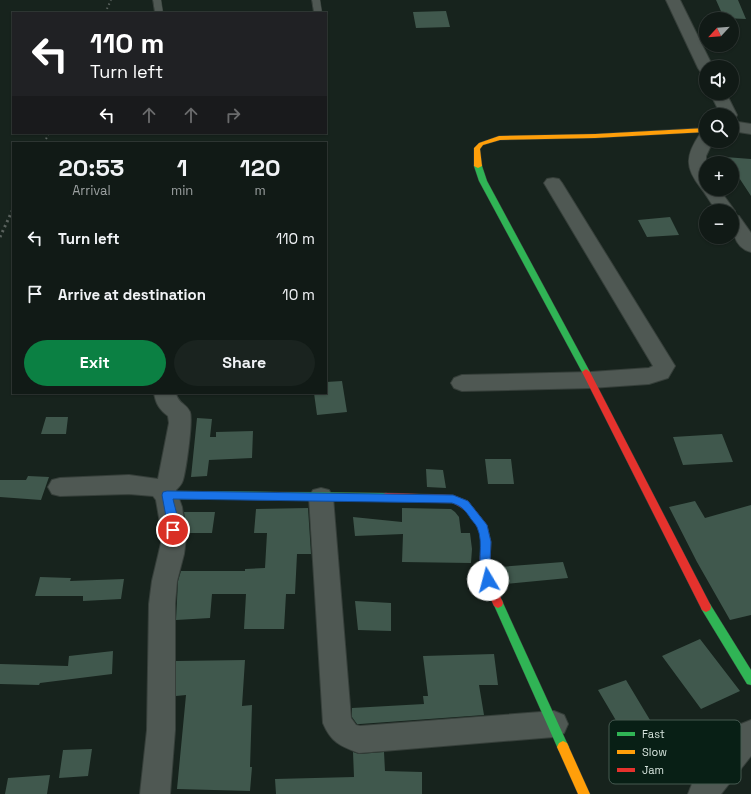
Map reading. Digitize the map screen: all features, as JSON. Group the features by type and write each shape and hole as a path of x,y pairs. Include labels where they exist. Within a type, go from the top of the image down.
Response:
{"street":[{"path":"672,0 702,60"},
{"path":"699,130 595,136 499,138 481,144 476,149 476,164 483,181 591,380 701,599 751,680"},
{"path":"699,171 696,159 701,148"},
{"path":"462,383 591,380 649,376 660,373 664,366 553,183"},
{"path":"739,230 751,246"},
{"path":"155,794 161,723 161,663 164,587 173,542 172,517 165,492 171,480 180,424 179,413 167,402 165,394"},
{"path":"60,487 140,485 157,488 165,492 431,498 453,499 465,504 482,525 486,542 485,562 488,580 554,724 584,794"},
{"path":"321,496 337,723 346,734 359,740 554,724"},
{"path":"741,746 751,733"},
{"path":"703,794 711,784"}],"lane":[{"path":"157,0 159,12"},
{"path":"316,0 318,12"}],"building":[{"path":"716,0 738,0 746,19 739,19 739,12 721,12"},
{"path":"446,11 450,27 416,28 413,12"},
{"path":"739,158 751,159 751,196 739,178"},
{"path":"670,217 679,235 647,237 638,220"},
{"path":"342,381 347,412 317,415 314,394 327,394 327,382"},
{"path":"46,417 68,417 66,434 41,434"},
{"path":"197,418 212,419 210,437 216,437 216,432 253,431 252,458 209,460 207,476 191,477"},
{"path":"722,434 733,462 683,465 673,437"},
{"path":"485,459 511,459 514,484 488,484"},
{"path":"426,469 443,470 446,488 427,487"},
{"path":"28,476 49,477 41,500 0,497 0,480 26,480"},
{"path":"695,501 705,518 751,505 751,615 730,620 697,562 669,507"},
{"path":"308,508 311,554 297,554 295,594 286,594 284,629 244,629 246,594 212,594 210,618 176,620 178,581 181,571 245,571 245,569 265,568 267,533 254,533 256,509"},
{"path":"402,508 451,509 455,512 459,517 461,533 470,533 472,549 471,563 402,562 403,534 355,536 353,517 402,522"},
{"path":"184,512 215,512 212,533 187,533"},
{"path":"563,562 568,578 505,584 502,580 500,567"},
{"path":"40,577 71,578 70,581 124,579 121,599 83,601 83,596 35,596"},
{"path":"355,601 391,603 391,631 358,630"},
{"path":"700,639 740,691 701,709 662,656"},
{"path":"113,651 112,674 40,683 39,685 0,684 0,664 68,666 69,656"},
{"path":"494,654 498,685 479,685 484,715 360,724 357,724 352,717 352,708 424,704 423,696 428,696 423,656"},
{"path":"245,660 242,706 252,705 250,767 252,767 250,791 177,789 186,695 176,696 176,661"},
{"path":"626,680 650,720 616,720 598,690"},
{"path":"92,749 88,776 59,778 63,750"},
{"path":"353,752 359,754 384,752 385,771 422,772 422,794 276,794 275,779 354,777"},
{"path":"50,775 47,794 5,794 8,778"}],"railway":[{"path":"105,12 111,0"},
{"path":"44,142 48,134"},
{"path":"0,237 12,211"}],"traffic: fast":[{"path":"478,166 483,181 586,372"},
{"path":"167,495 386,497"},
{"path":"498,603 563,747"},
{"path":"706,607 751,680"}],"traffic: slow":[{"path":"478,166 476,149 481,144 499,138 595,136 699,130"},
{"path":"563,747 584,794"}],"traffic: jam":[{"path":"586,372 706,607"},
{"path":"386,497 453,499 465,504 482,525 486,542 485,563 488,580 498,603"}],"route":[{"path":"173,530 172,517 167,495 453,499 465,504 482,525 486,542 485,562 488,580"}]}
